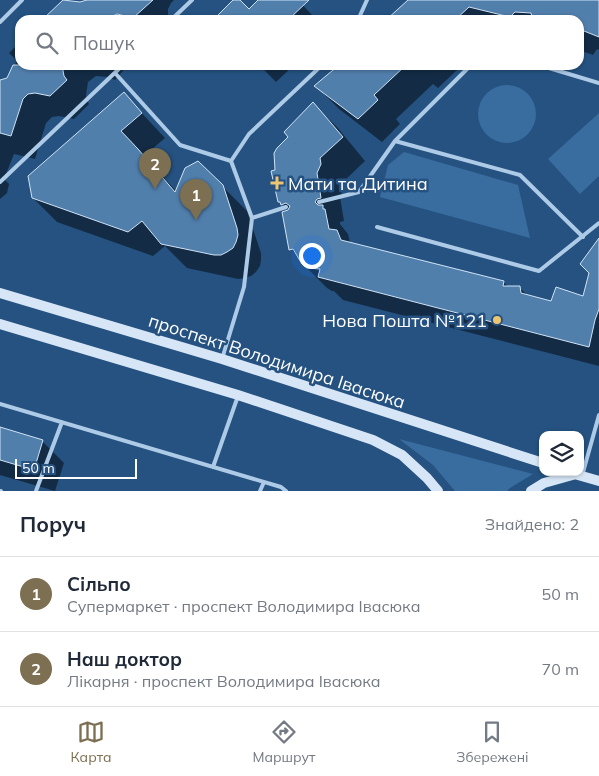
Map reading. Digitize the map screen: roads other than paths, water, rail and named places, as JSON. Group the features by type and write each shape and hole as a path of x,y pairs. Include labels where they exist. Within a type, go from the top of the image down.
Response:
{"main road":[{"name":"проспект Володимира Івасюка","path":"0,293 222,359 539,462"},
{"path":"0,324 238,395 373,440 402,455 438,491"},
{"path":"531,491 544,483 569,476"},
{"path":"583,476 599,481"}],"lane":[{"path":"0,22 22,0"},
{"path":"176,15 192,0"},
{"path":"360,15 367,0"},
{"path":"0,182 118,70"},
{"path":"230,161 249,134 317,70"},
{"path":"319,202 359,192 395,141 466,70"},
{"path":"556,70 599,83"},
{"path":"115,73 180,145 230,161"},
{"path":"395,141 520,175 583,237"},
{"path":"222,359 244,287 252,218 230,161"},
{"path":"252,218 286,207"},
{"path":"377,227 539,271 599,223"},
{"path":"213,467 238,395"},
{"path":"0,404 281,487 286,491"},
{"path":"584,454 599,416"},
{"path":"36,491 62,422"},
{"path":"260,491 264,482"}],"place":[{"name":"Мати та Дитина","path":"277,183"},
{"name":"Наш доктор","path":"155,189"},
{"name":"Сільпо","path":"196,220"},
{"name":"Нова Пошта №121","path":"497,320"}]}
